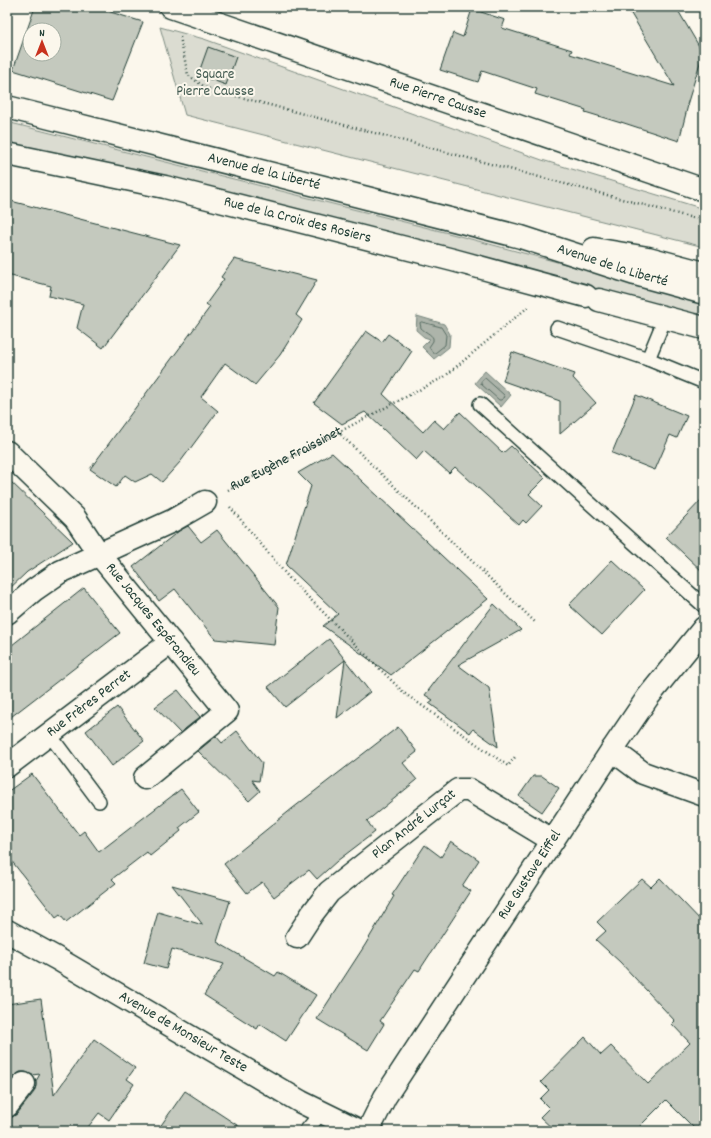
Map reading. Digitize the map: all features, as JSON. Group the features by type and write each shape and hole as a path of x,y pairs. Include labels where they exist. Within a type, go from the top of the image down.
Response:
{"street":[{"name":"Rue Pierre Causse","path":"171,7 704,190"},
{"name":"Avenue de la Liberté","path":"7,107 521,237 635,274 704,293"},
{"name":"Rue de la Croix des Rosiers","path":"7,154 165,187 553,287 704,328"},
{"name":"Avenue de la Liberté","path":"521,237 648,258 704,273"},
{"name":"Rue Jacques Espérandieu","path":"7,452 75,518 99,554 172,642 226,711 145,778"},
{"path":"7,613 34,590 60,572 172,521 212,498"},
{"name":"Rue Gustave Eiffel","path":"368,1131 385,1097 612,750 648,697 704,628"},
{"name":"Rue Frères Perret","path":"7,766 172,642"},
{"path":"612,750 643,773 704,795"},
{"name":"Plan André Lurçat","path":"297,937 329,892 458,790 469,790 552,840"},
{"name":"Avenue de Monsieur Teste","path":"7,931 321,1112 360,1131"},
{"path":"7,1106 24,1084"}],"lane":[{"path":"648,359 665,318"},
{"path":"557,328 648,359 704,382"},
{"path":"480,404 704,606"},
{"path":"49,734 99,801"},
{"path":"306,1131 321,1112"}],"path":[{"path":"180,33 188,75 206,88 704,221"},
{"name":"Rue Eugène Fraissinet","path":"212,498 444,377 553,287"},
{"path":"338,432 535,622"},
{"path":"212,498 290,579 404,693 508,766 515,758"}],"green space":[{"name":"Square Pierre Causse","path":"160,27 204,39 542,160 704,209 704,247 185,115"},
{"path":"7,122 448,233 704,301 704,319 7,144"}],"water":[{"path":"417,316 444,324 450,334 449,347 434,359 422,347 430,339 424,337 416,330"},
{"path":"485,371 511,395 501,407 475,383"}],"building":[{"path":"35,7 94,7 143,22 112,101 13,70 22,44 22,62 62,62 62,22 30,22"},
{"path":"627,7 676,7 703,53 687,105 679,141 585,112 586,110 535,94 537,89 482,71 478,82 440,70 453,33 463,37 472,9 505,20 502,28 572,50 570,54 674,86"},
{"path":"208,47 236,57 226,85 198,75"},
{"path":"7,200 180,245 103,348 77,328 83,304 49,296 51,286 7,275"},
{"path":"234,259 317,280 296,315 302,320 280,355 255,385 225,363 201,397 218,411 181,461 162,482 152,474 135,482 125,475 116,487 90,469 210,307 206,304 224,279 221,277"},
{"path":"366,331 382,342 388,334 412,351 383,394 423,432 434,420 444,429 460,412 503,453 511,446 545,478 529,494 542,506 526,523 523,520 519,525 455,467 449,473 424,451 416,460 365,412 342,424 314,403"},
{"path":"512,352 575,374 573,378 596,403 560,434 560,401 503,381"},
{"path":"636,395 687,416 677,438 670,435 655,470 612,453"},
{"path":"332,453 488,599 391,675 323,626 338,614 286,565 311,486 298,473"},
{"path":"7,478 73,542 27,572 7,591"},
{"path":"704,497 704,573 666,537"},
{"path":"188,526 201,542 217,530 279,607 274,645 215,639 175,589 159,601 133,567 179,531"},
{"path":"612,560 644,590 602,635 569,605"},
{"path":"84,588 120,633 7,720 7,649"},
{"path":"494,604 521,630 458,665 489,688 498,747 473,729 470,733 429,703 433,700 425,695"},
{"path":"329,639 370,692 337,718 345,660 285,707 268,687"},
{"path":"178,690 200,717 180,733 155,707"},
{"path":"117,707 144,741 112,766 86,731"},
{"path":"398,727 417,752 403,763 417,780 367,821 375,832 337,861 317,879 309,870 274,897 262,882 247,893 224,864 293,808"},
{"path":"237,731 262,763 259,781 252,780 260,791 249,801 198,751 216,736 222,743"},
{"path":"32,774 79,835 84,831 99,852 181,789 199,812 179,828 181,831 150,856 147,852 112,879 116,883 66,922 60,915 56,918 7,855 7,792"},
{"path":"533,776 542,776 559,788 542,812 519,796"},
{"path":"451,841 479,860 462,886 471,891 419,971 415,969 380,1021 384,1024 368,1050 317,1019 365,945 394,896 392,895 425,845 441,857"},
{"path":"660,878 704,924 704,1131 697,1131 666,1100 635,1131 555,1131 540,1117 549,1108 540,1099 549,1090 541,1082 585,1037 601,1055 611,1046 648,1084 690,1043 672,1024 675,1021 620,962 596,940 606,931 597,922 642,879 651,887"},
{"path":"172,885 230,901 217,942 275,976 278,972 316,995 286,1041 260,1024 257,1029 204,995 224,964 172,949 166,969 144,963 158,912 203,925"},
{"path":"41,999 54,1095 94,1039 135,1068 127,1079 134,1084 109,1120 99,1113 85,1131 19,1131 7,1122 10,1118 17,1114 34,1092 36,1081 40,1074 32,1075 26,1072 20,1072 9,1078 7,1065 7,1004"},
{"path":"185,1091 246,1131 157,1131"}]}
